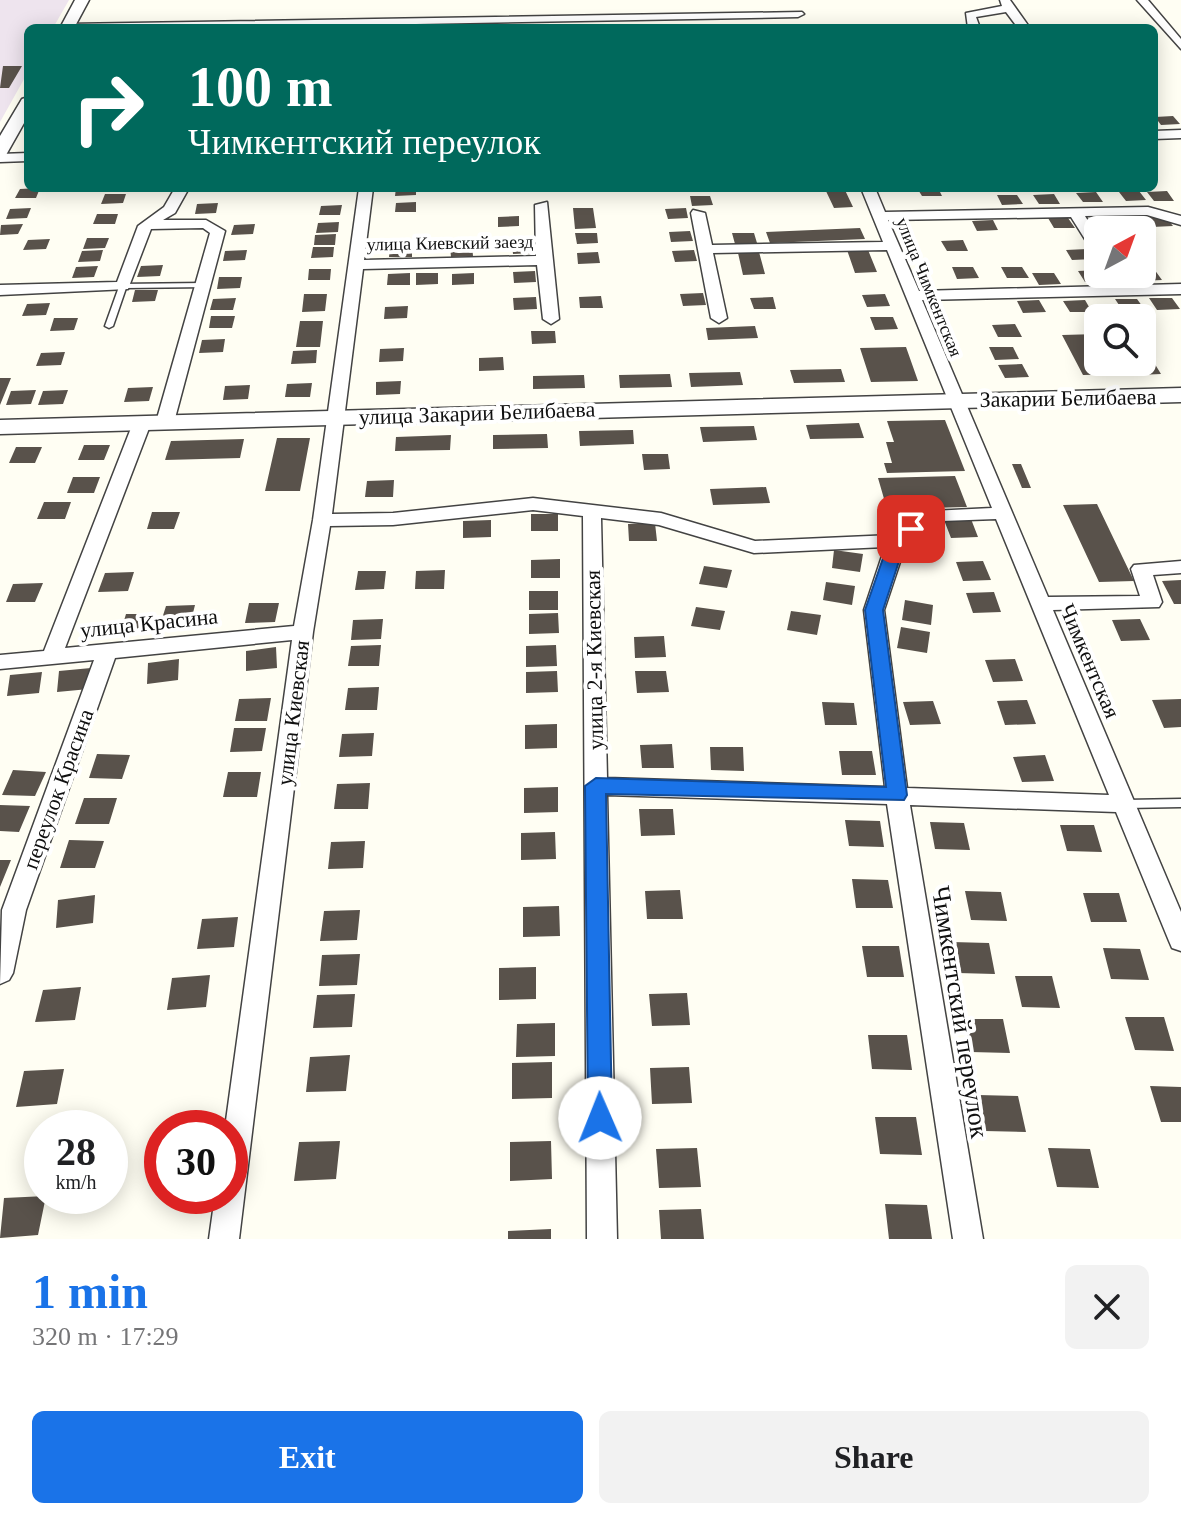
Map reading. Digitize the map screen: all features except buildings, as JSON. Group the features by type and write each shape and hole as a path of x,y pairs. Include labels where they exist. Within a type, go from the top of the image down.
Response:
{"street":[{"path":"69,24 82,0"},
{"path":"793,0 802,24"},
{"path":"1142,0 1181,46"},
{"path":"972,24 969,20 974,13 1007,4 1021,24"},
{"path":"202,24 798,14"},
{"path":"0,151 24,109"},
{"path":"1158,135 1181,134"},
{"path":"0,158 24,157"},
{"path":"0,290 123,286 146,225 170,210 178,202 181,192"},
{"name":"улица Киевская","path":"224,1239 303,632 322,520 366,192"},
{"name":"улица Чимкентская","path":"870,192 954,400"},
{"name":"улица Киевский заезд","path":"542,205 551,319"},
{"path":"879,216 1148,211 1181,221"},
{"path":"1075,212 1084,226"},
{"path":"698,213 719,318"},
{"path":"146,225 206,224 216,227 218,231 165,422"},
{"path":"705,249 891,246"},
{"name":"улица Киевский заезд","path":"357,265 544,260"},
{"path":"911,296 1181,289"},
{"name":"Закарии Белибаева","path":"954,400 1181,395"},
{"name":"улица Закарии Белибаева","path":"0,427 954,400"},
{"name":"Чимкентская","path":"954,400 1181,941"},
{"path":"52,657 142,423"},
{"path":"322,520 393,519 533,504 661,519 754,547 897,541 938,515 1001,513"},
{"name":"улица 2-я Киевская","path":"592,513 602,1239"},
{"name":"Чимкентский переулок","path":"897,541 874,610 897,795 968,1239"},
{"path":"1040,604 1152,602 1141,569 1181,567"},
{"name":"улица Красина","path":"0,662 303,632"},
{"name":"переулок Красина","path":"0,973 14,910 107,652"},
{"path":"596,786 1126,804"}],"lane":[{"path":"109,326 123,286 204,285"},
{"path":"1126,804 1181,803"}],"shaded area":[{"path":"0,0 69,0 55,24 24,24 24,79 0,122"}],"route":[{"path":"600,1118 596,786 897,795 874,610 897,541 911,529"}]}
